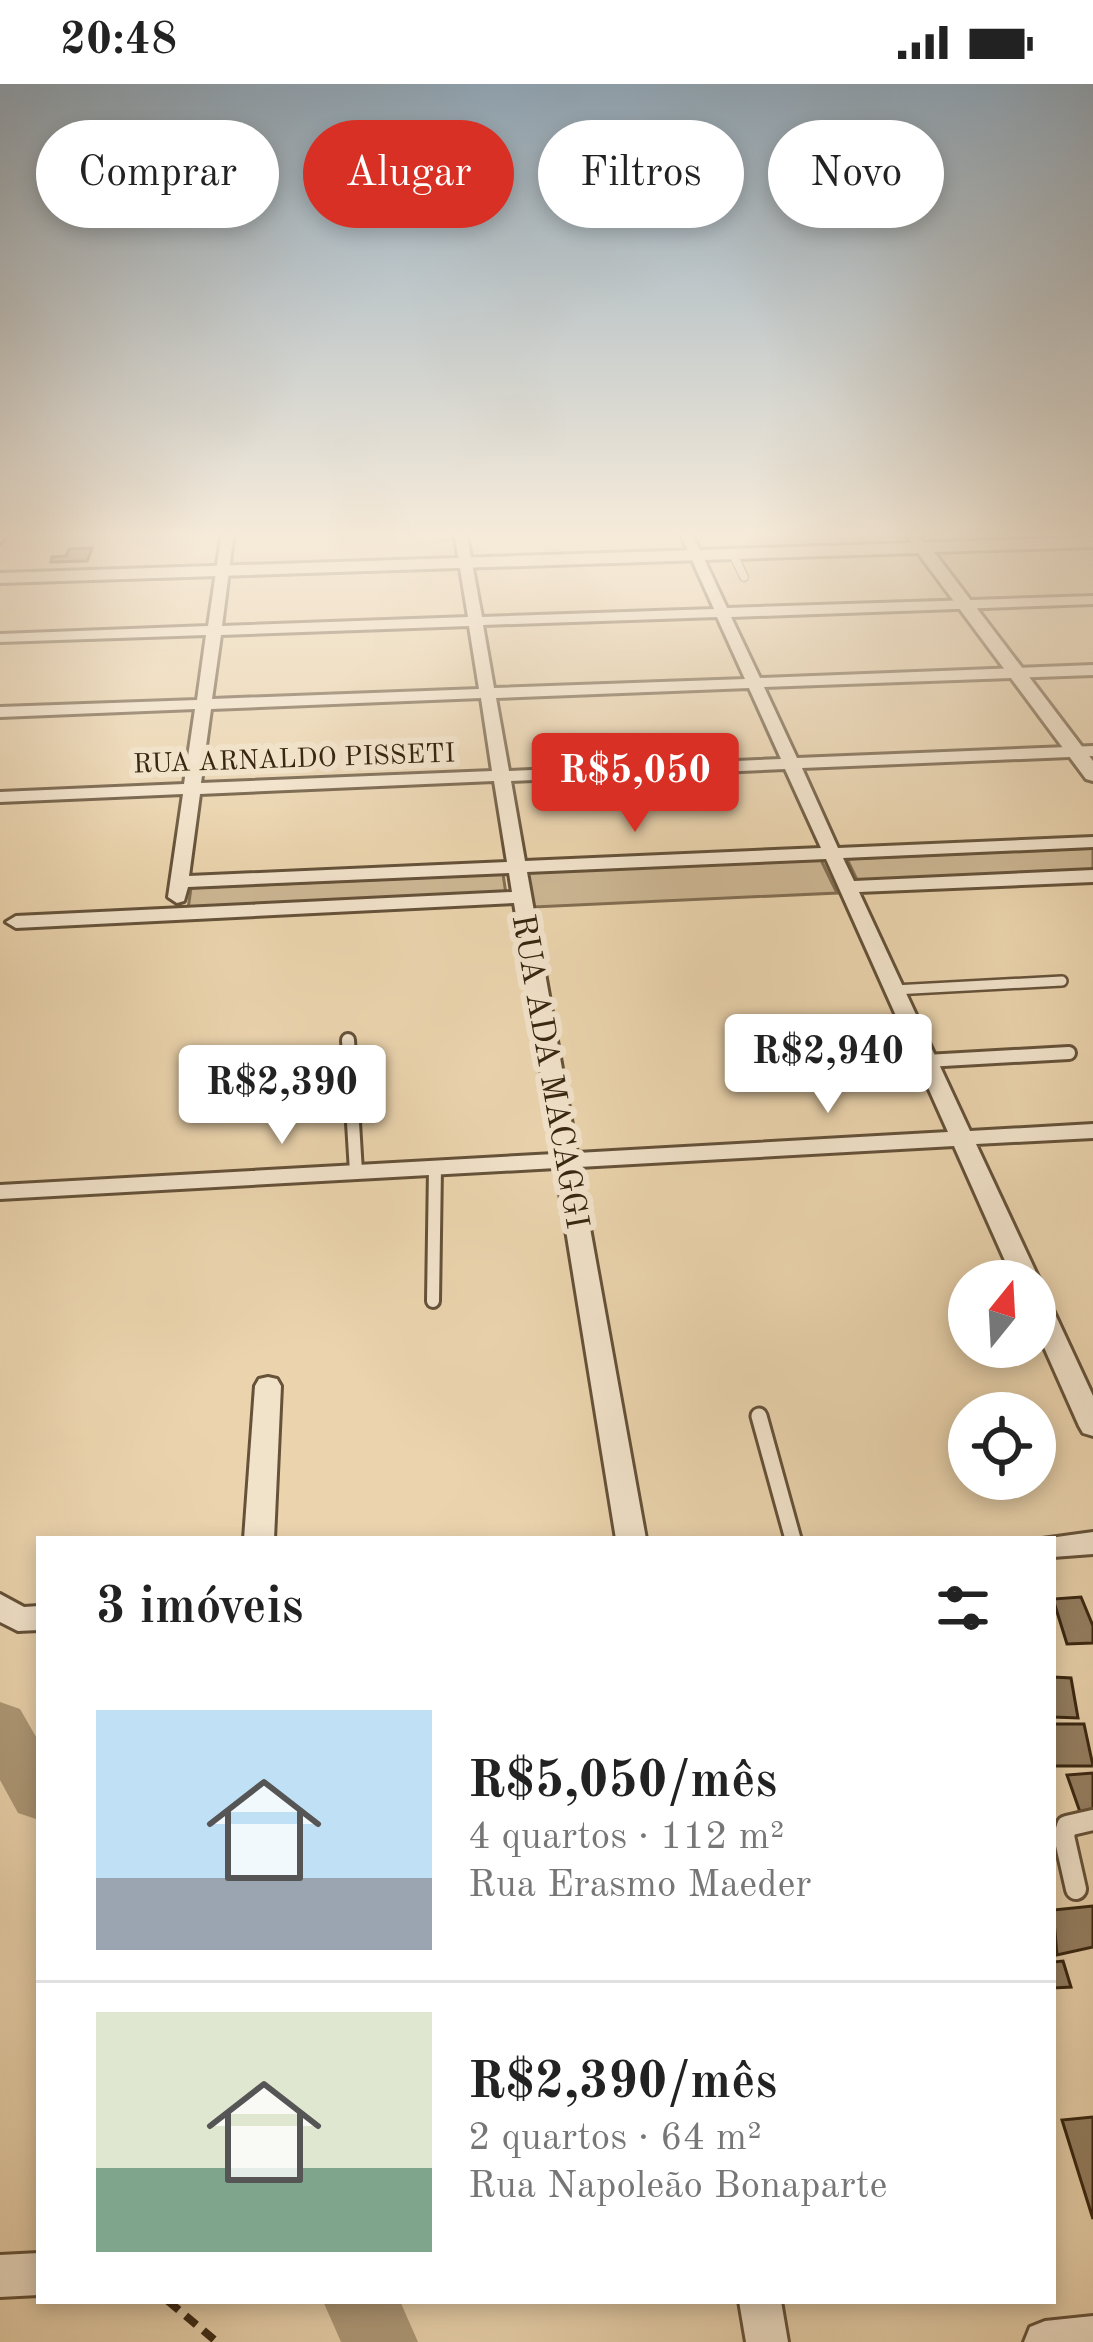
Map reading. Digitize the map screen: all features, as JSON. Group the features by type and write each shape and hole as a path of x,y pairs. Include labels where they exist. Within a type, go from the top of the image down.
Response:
{"street":[{"path":"0,638 50,636"},
{"path":"175,914 213,636"},
{"name":"RUA ADA MACAGGI","path":"478,636 630,1536"},
{"path":"733,636 1017,1260"},
{"path":"989,636 1084,752 1093,776"},
{"path":"0,712 1093,670"},
{"name":"RUA ARNALDO PISSETI","path":"0,797 1084,752"},
{"path":"179,882 1093,842"},
{"path":"848,887 1093,876"},
{"path":"16,922 522,897"},
{"path":"0,1192 1093,1131"},
{"path":"1056,1345 1093,1426"},
{"path":"259,1536 268,1386"},
{"path":"1056,1546 1093,1543"},
{"path":"0,2276 36,2274"},
{"path":"761,2304 767,2342"},
{"path":"1045,2342 1093,2337"}],"lane":[{"path":"894,990 1062,981"},
{"path":"348,1040 356,1172"},
{"path":"926,1061 1069,1053"},
{"path":"433,1301 435,1168"},
{"path":"759,1416 792,1536"},
{"path":"1076,1889 1064,1836 1067,1826 1076,1821 1093,1820"}],"path":[{"path":"172,2304 217,2342"}],"shaded area":[{"path":"1093,848 1093,872 858,882 847,859"},
{"path":"821,860 837,893 534,907 527,872"},
{"path":"503,874 506,894 188,909 191,888"}],"building":[{"path":"1081,1597 1093,1626 1093,1643 1067,1644 1056,1599"},
{"path":"1056,1677 1071,1678 1078,1718 1056,1717"},
{"path":"1056,1724 1084,1724 1093,1766 1056,1766"},
{"path":"1093,1773 1093,1811 1080,1812 1067,1775"},
{"path":"1093,1906 1093,1947 1057,1955 1056,1910"},
{"path":"1063,1961 1071,1987 1056,1988 1056,1962"},
{"path":"1093,2117 1093,2219 1062,2120"}],"waterway":[{"path":"0,1726 36,1790"},
{"path":"362,2304 381,2342"}]}
